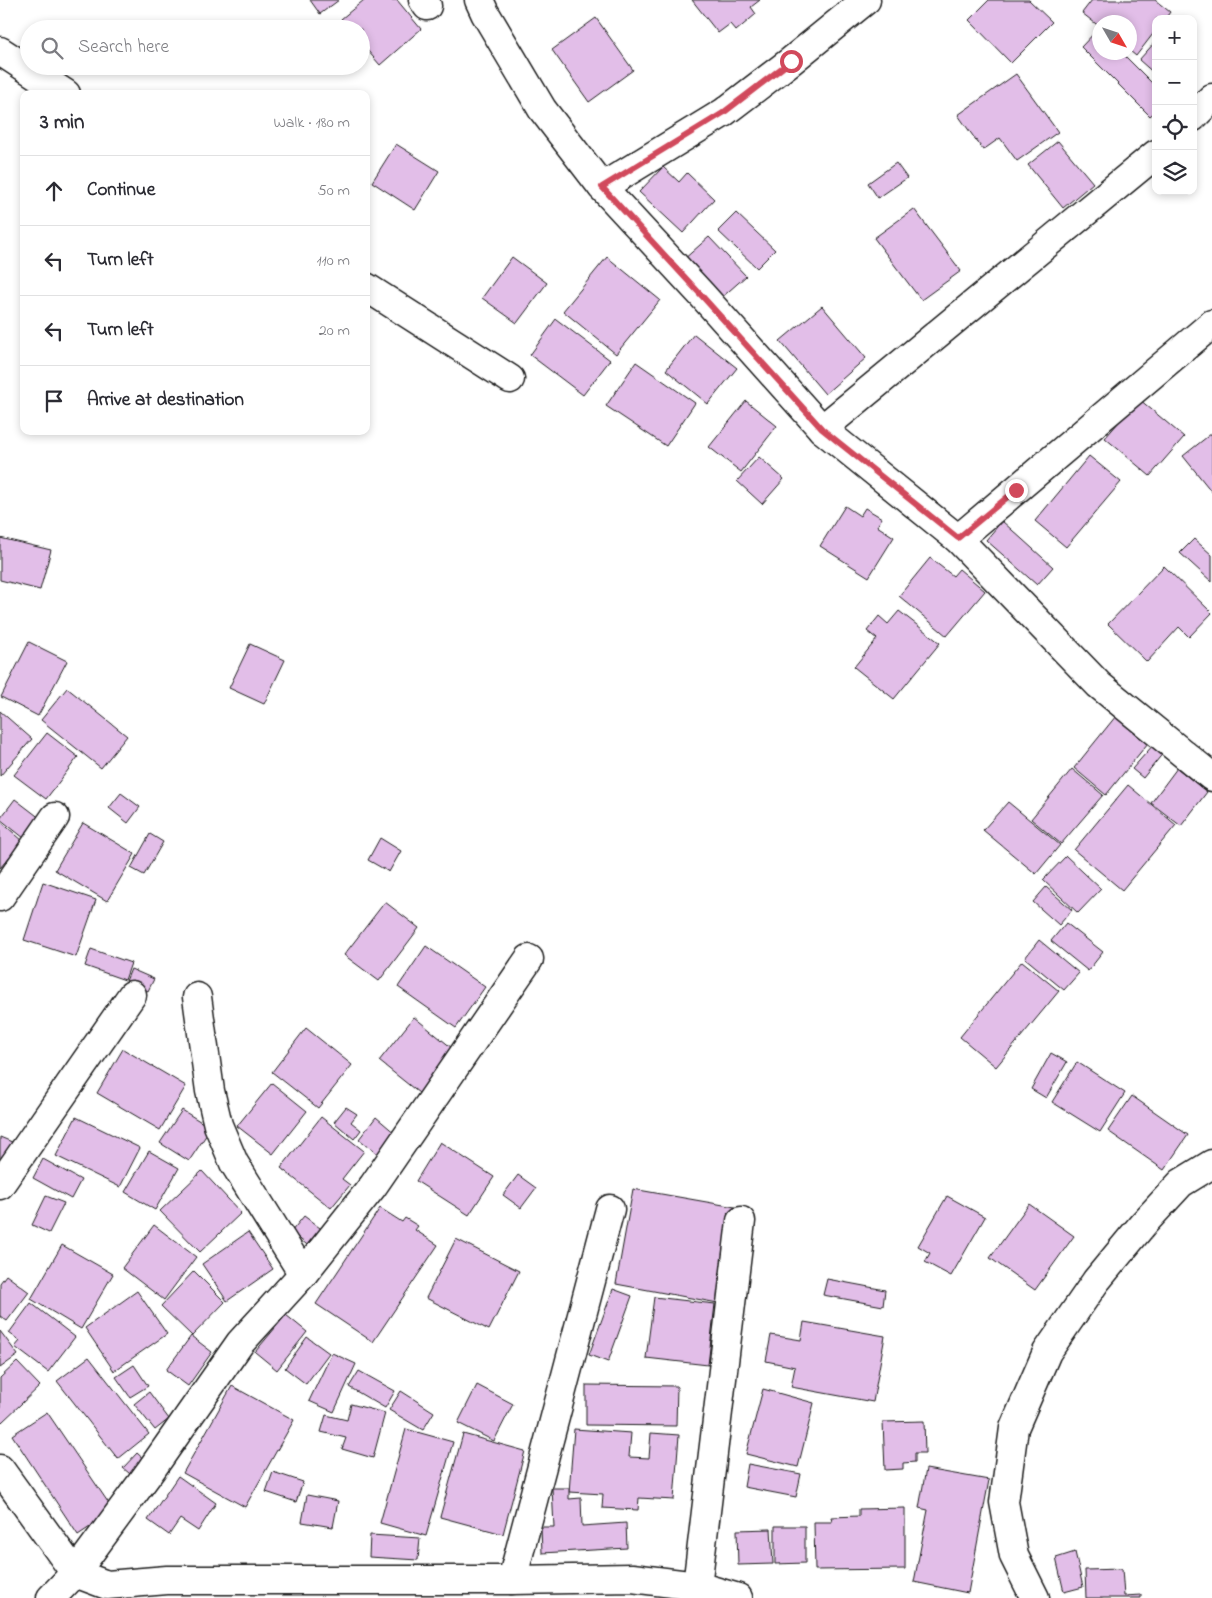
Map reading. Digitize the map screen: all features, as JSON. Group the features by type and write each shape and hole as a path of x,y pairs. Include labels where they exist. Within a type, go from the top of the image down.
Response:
{"street":[{"path":"479,0 542,109 602,187 822,429 958,538 1099,685 1212,777"},
{"path":"602,187 723,113 866,0"},
{"path":"0,51 20,64"},
{"path":"37,75 60,90"},
{"path":"1197,113 1212,98"},
{"path":"822,429 1152,157"},
{"path":"370,290 510,379"},
{"path":"958,538 1212,324"},
{"path":"0,897 55,817"},
{"path":"51,1598 75,1573 151,1470 240,1343 303,1274 373,1186 529,959"},
{"path":"0,1186 132,995"},
{"path":"197,997 210,1091 218,1125 234,1163 303,1274"},
{"path":"1035,1598 1014,1556 1004,1502 1014,1428 1047,1352 1096,1281 1144,1223 1181,1184 1212,1164"},
{"path":"512,1580 610,1209"},
{"path":"697,1586 741,1221"},
{"path":"0,1469 75,1573 107,1585 167,1580 632,1578 697,1586 738,1598"}],"building":[{"path":"310,0 339,0 320,14"},
{"path":"364,0 397,0 421,29 380,65 370,53 370,20 341,19"},
{"path":"692,0 760,0 751,7 756,14 736,31 730,24 718,33"},
{"path":"989,0 1029,0 1052,22 1011,63 969,20"},
{"path":"1092,0 1155,0 1170,12 1168,15 1152,15 1152,35 1137,55 1137,15 1092,15 1092,21 1082,13"},
{"path":"596,18 633,70 589,102 552,50"},
{"path":"1092,35 1092,58 1081,47"},
{"path":"1152,45 1152,71 1139,60"},
{"path":"1094,60 1129,60 1152,83 1152,114 1150,116"},
{"path":"1016,74 1058,132 1017,161 1000,138 983,150 958,115"},
{"path":"1058,141 1093,183 1063,208 1028,165"},
{"path":"396,144 439,171 415,210 372,182"},
{"path":"896,163 907,178 878,198 868,183"},
{"path":"663,167 679,182 687,173 714,199 683,233 639,192"},
{"path":"914,209 961,271 921,300 874,238"},
{"path":"736,213 775,250 757,268 718,231"},
{"path":"709,237 746,276 720,299 683,260"},
{"path":"512,257 547,283 517,323 482,298"},
{"path":"607,257 660,300 616,354 563,311"},
{"path":"822,306 866,358 825,394 780,341"},
{"path":"556,319 610,360 583,395 530,355"},
{"path":"694,334 737,368 708,404 666,370"},
{"path":"636,362 695,403 666,446 606,406"},
{"path":"1139,399 1184,437 1150,476 1105,438"},
{"path":"746,401 777,426 741,472 709,447"},
{"path":"1212,433 1212,492 1183,456"},
{"path":"1089,456 1121,482 1066,547 1035,521"},
{"path":"759,457 784,479 762,504 737,481"},
{"path":"845,506 860,516 865,508 882,518 877,526 894,537 869,577 820,546"},
{"path":"1002,521 1053,567 1037,585 986,540"},
{"path":"0,538 51,550 40,590 0,580"},
{"path":"1194,539 1212,555 1212,582 1180,553"},
{"path":"930,558 953,576 959,569 985,591 947,636 899,596"},
{"path":"1164,566 1212,613 1189,637 1179,627 1147,662 1108,624"},
{"path":"899,611 940,643 894,699 854,667 877,639 867,631 879,616 888,624"},
{"path":"29,642 67,661 38,716 1,697"},
{"path":"250,644 285,660 264,704 229,688"},
{"path":"67,688 127,736 101,768 41,720"},
{"path":"0,711 32,739 0,776"},
{"path":"1116,716 1148,743 1106,795 1074,768"},
{"path":"47,733 78,757 46,799 14,775"},
{"path":"1154,744 1164,752 1143,778 1132,769"},
{"path":"1177,768 1207,792 1181,826 1151,803"},
{"path":"1072,769 1103,795 1061,844 1031,819"},
{"path":"1128,785 1176,825 1122,890 1074,850"},
{"path":"121,793 140,807 128,823 109,808"},
{"path":"15,799 45,822 29,842 0,819"},
{"path":"1008,802 1060,845 1036,874 983,830"},
{"path":"0,821 23,841 0,868"},
{"path":"83,823 135,854 107,901 55,870"},
{"path":"150,834 163,842 144,875 131,868"},
{"path":"380,838 401,851 389,872 368,860"},
{"path":"1066,856 1101,889 1078,913 1043,880"},
{"path":"43,882 96,900 76,957 24,940"},
{"path":"1046,887 1072,910 1059,925 1033,902"},
{"path":"385,902 419,928 379,981 344,955"},
{"path":"1066,923 1103,952 1088,971 1051,941"},
{"path":"1039,940 1079,973 1064,990 1025,958"},
{"path":"426,946 485,987 456,1028 398,987"},
{"path":"91,949 131,963 125,980 85,966"},
{"path":"1022,961 1059,991 996,1067 960,1037"},
{"path":"131,969 154,979 148,991 126,981"},
{"path":"414,1017 452,1048 432,1074 439,1079 424,1097 379,1061"},
{"path":"306,1028 352,1065 318,1108 272,1072"},
{"path":"123,1049 186,1086 160,1130 97,1093"},
{"path":"1051,1053 1067,1062 1046,1098 1031,1089"},
{"path":"1077,1062 1125,1093 1100,1132 1052,1102"},
{"path":"272,1083 307,1111 273,1154 237,1126"},
{"path":"1132,1096 1188,1135 1164,1170 1108,1131"},
{"path":"346,1107 357,1114 351,1122 361,1130 354,1139 334,1122"},
{"path":"182,1110 211,1128 189,1161 160,1143"},
{"path":"76,1117 140,1148 120,1187 56,1156"},
{"path":"321,1117 364,1151 342,1179 350,1185 331,1208 281,1168"},
{"path":"376,1117 396,1134 379,1155 359,1139"},
{"path":"0,1137 12,1142 0,1170"},
{"path":"440,1142 494,1177 469,1215 416,1181"},
{"path":"149,1151 179,1168 155,1210 125,1192"},
{"path":"43,1159 81,1180 71,1199 33,1178"},
{"path":"202,1171 241,1213 200,1252 160,1211"},
{"path":"518,1175 536,1188 521,1208 503,1195"},
{"path":"633,1189 735,1207 718,1303 616,1284"},
{"path":"46,1196 64,1203 49,1233 32,1225"},
{"path":"947,1196 985,1217 951,1276 925,1262 930,1253 918,1246"},
{"path":"1029,1204 1074,1236 1035,1290 990,1258"},
{"path":"380,1208 402,1222 405,1218 418,1226 415,1230 438,1245 373,1342 316,1304"},
{"path":"304,1216 324,1231 311,1248 291,1232"},
{"path":"154,1225 196,1257 164,1300 122,1268"},
{"path":"248,1232 273,1269 227,1301 202,1264"},
{"path":"456,1239 519,1271 489,1330 426,1298"},
{"path":"62,1245 113,1274 81,1329 31,1299"},
{"path":"194,1271 225,1302 192,1336 161,1306"},
{"path":"6,1275 29,1292 7,1321 0,1316 0,1283"},
{"path":"827,1279 885,1290 883,1306 823,1295"},
{"path":"613,1289 632,1296 608,1362 589,1355"},
{"path":"137,1291 167,1334 114,1371 85,1328"},
{"path":"654,1297 715,1304 708,1365 646,1358"},
{"path":"31,1303 75,1337 48,1372 15,1347 20,1341 9,1333"},
{"path":"286,1315 307,1332 277,1370 255,1352"},
{"path":"804,1322 885,1336 873,1402 791,1387 795,1367 766,1361 771,1335 801,1340"},
{"path":"0,1331 18,1355 0,1368"},
{"path":"191,1336 212,1352 188,1386 166,1370"},
{"path":"307,1337 329,1353 306,1384 285,1368"},
{"path":"332,1353 356,1364 334,1412 309,1401"},
{"path":"89,1357 149,1434 118,1459 57,1381"},
{"path":"17,1362 40,1386 2,1422 0,1420 0,1378"},
{"path":"134,1365 148,1386 130,1397 116,1377"},
{"path":"359,1371 395,1391 385,1408 349,1387"},
{"path":"477,1385 513,1404 494,1441 458,1423"},
{"path":"586,1385 677,1386 676,1426 586,1425"},
{"path":"232,1386 294,1420 245,1507 183,1473"},
{"path":"763,1389 814,1403 798,1467 746,1454"},
{"path":"401,1391 434,1412 423,1430 389,1410"},
{"path":"149,1392 169,1419 155,1430 134,1404"},
{"path":"351,1404 385,1413 373,1458 342,1449 346,1438 321,1432 326,1415 347,1420"},
{"path":"47,1412 114,1511 78,1535 12,1435"},
{"path":"924,1421 925,1453 915,1453 915,1462 903,1463 903,1469 885,1470 883,1422"},
{"path":"406,1429 453,1442 426,1536 380,1523"},
{"path":"574,1429 631,1433 629,1457 649,1458 651,1433 679,1435 674,1500 639,1498 638,1510 602,1508 603,1494 569,1492"},
{"path":"463,1434 525,1451 503,1534 440,1517"},
{"path":"137,1453 149,1464 136,1479 123,1468"},
{"path":"748,1464 801,1474 796,1497 744,1487"},
{"path":"926,1469 989,1480 968,1593 914,1582 928,1510 919,1508"},
{"path":"273,1472 303,1482 296,1502 266,1492"},
{"path":"178,1476 216,1503 198,1531 180,1519 169,1535 148,1520"},
{"path":"552,1488 569,1488 569,1499 581,1498 582,1526 626,1523 627,1548 542,1553 541,1527 554,1527"},
{"path":"307,1495 338,1501 333,1527 302,1522"},
{"path":"905,1508 905,1569 815,1570 814,1522 832,1522 831,1517 859,1516 859,1509"},
{"path":"775,1526 805,1526 805,1563 775,1564"},
{"path":"771,1529 773,1564 738,1565 737,1530"},
{"path":"370,1535 420,1538 418,1560 369,1557"},
{"path":"1075,1552 1083,1587 1064,1592 1056,1558"},
{"path":"1122,1569 1124,1596 1141,1595 1141,1598 1086,1598 1085,1570"}],"route":[{"path":"791,61 723,113 602,187 822,429 958,538 1016,490"}]}
